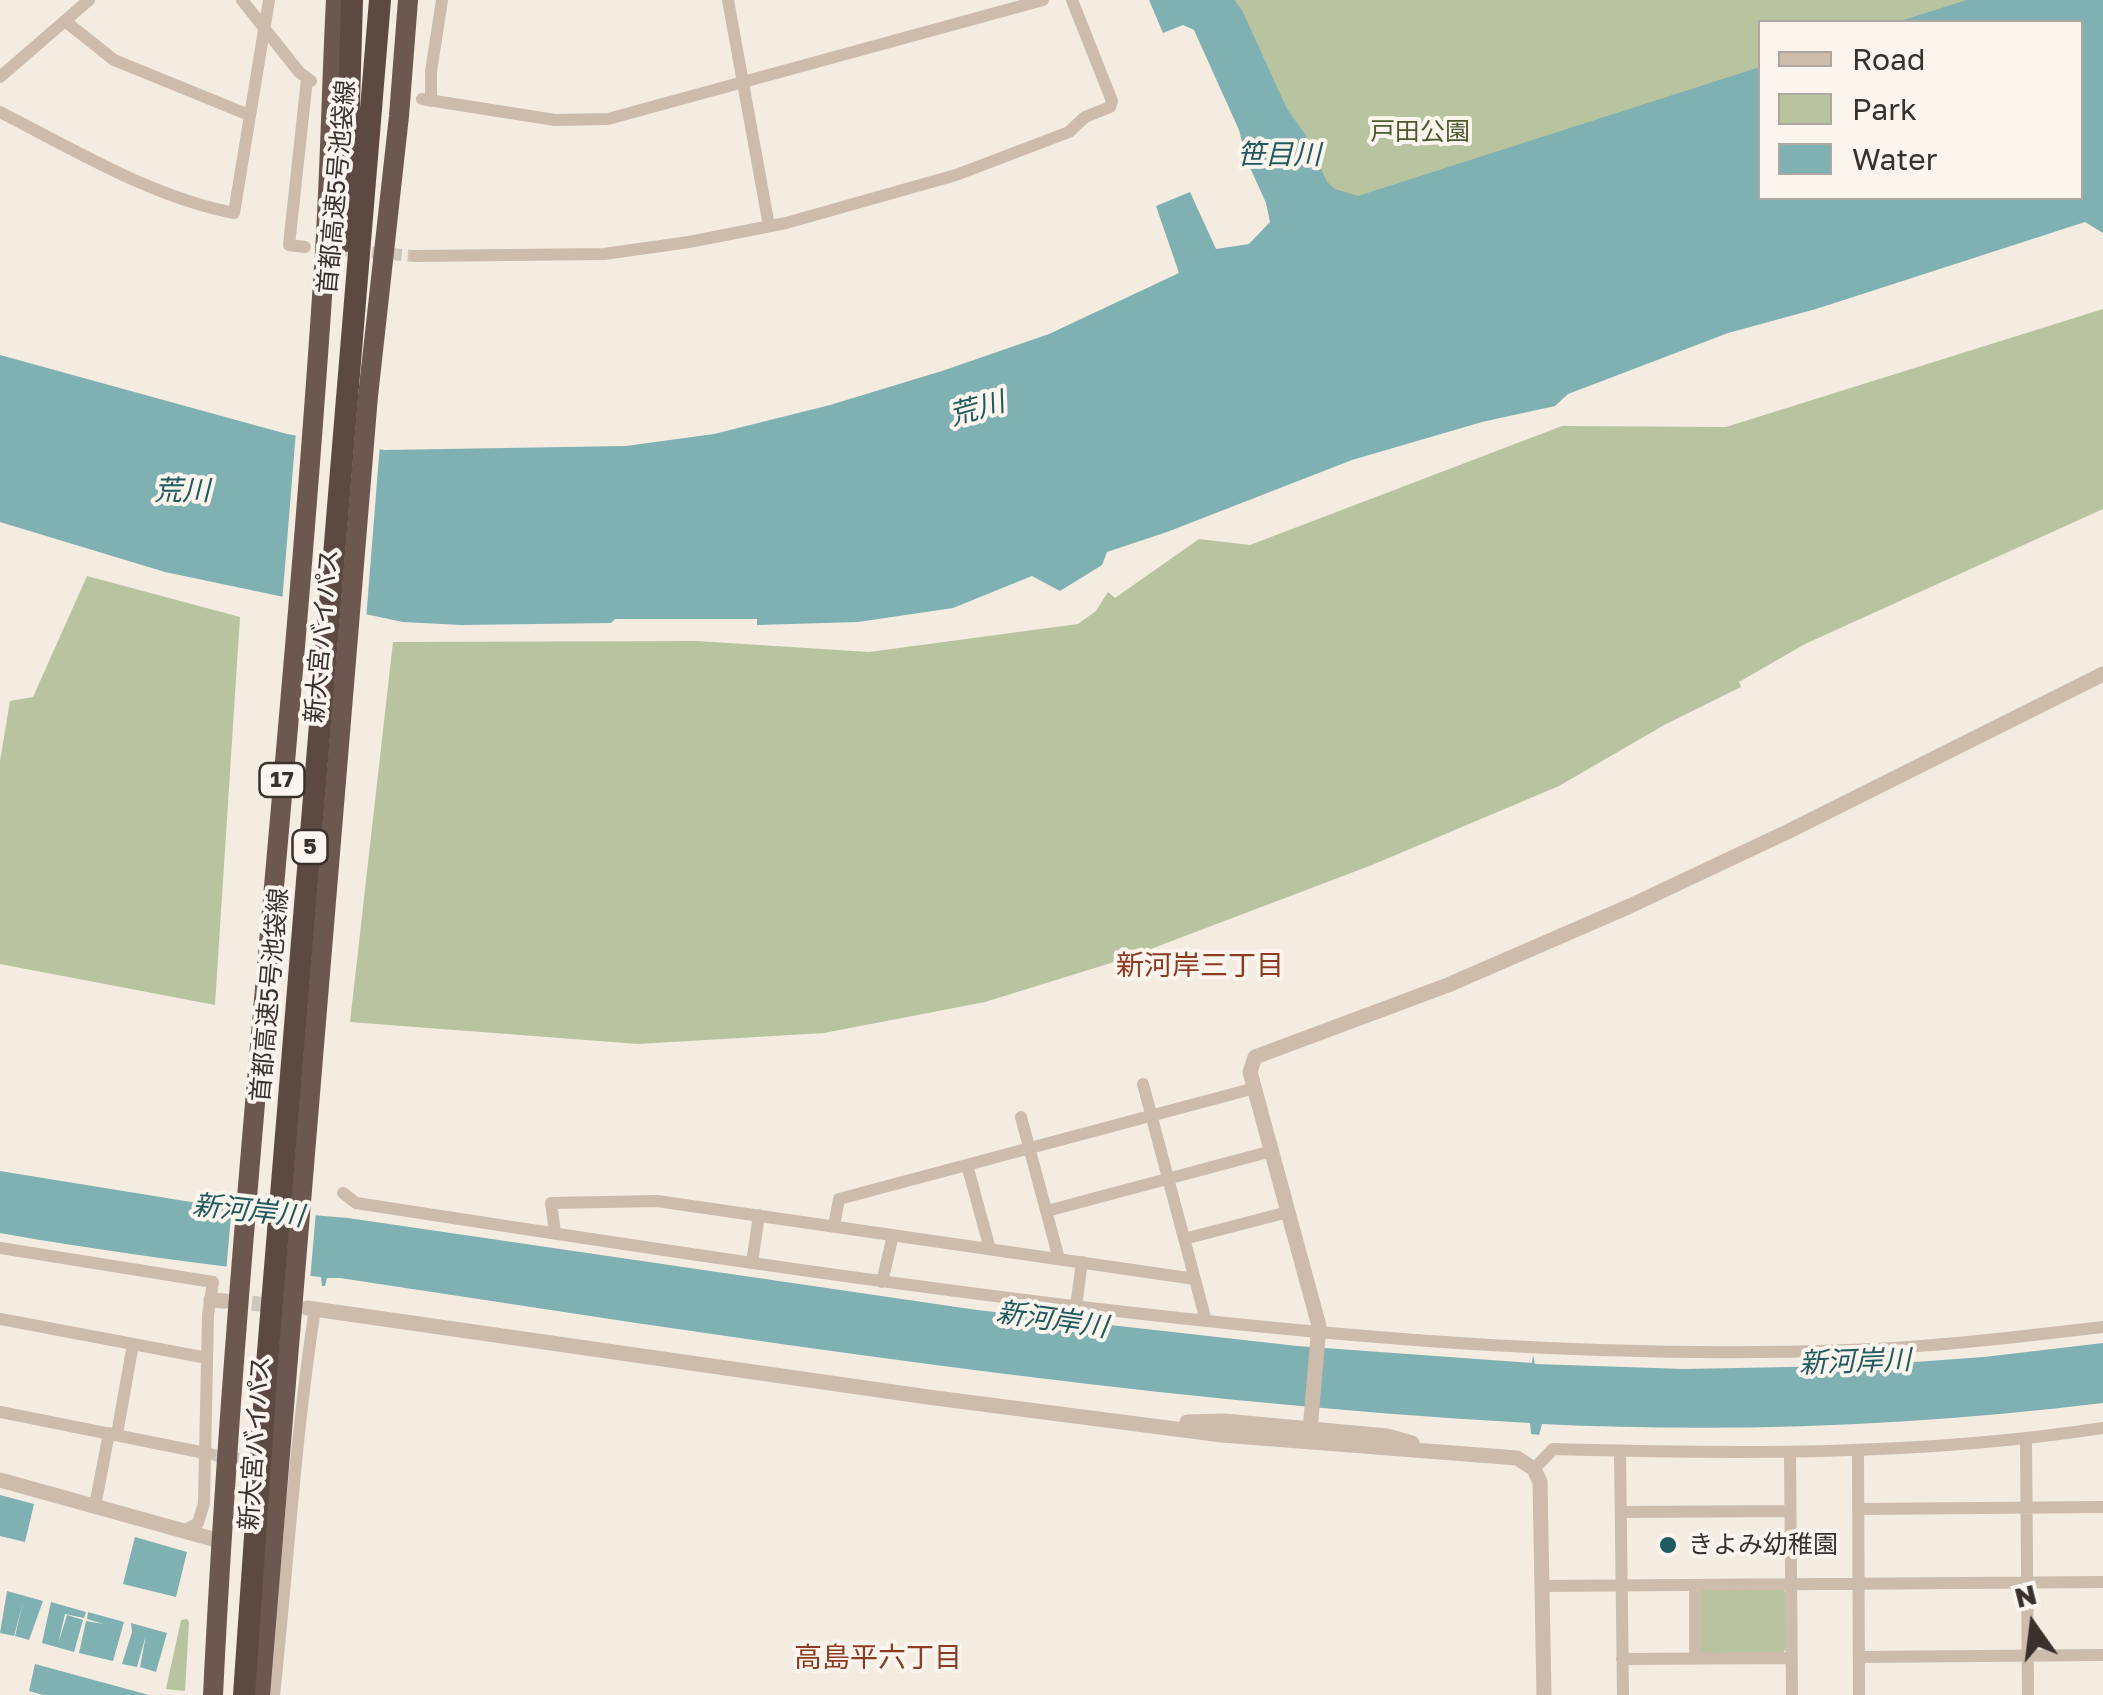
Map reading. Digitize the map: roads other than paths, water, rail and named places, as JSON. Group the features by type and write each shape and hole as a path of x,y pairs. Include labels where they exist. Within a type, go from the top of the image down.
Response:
{"highway":[{"name":"新大宮バイパス","path":"213,1695 240,1277 323,284 336,0"},
{"path":"352,0 353,241"},
{"name":"首都高速5号池袋線","path":"244,1695 353,241 364,0"},
{"name":"首都高速5号池袋線","path":"230,1695 254,1344 353,241 380,0"},
{"path":"353,241 391,51 393,0"},
{"name":"新大宮バイパス","path":"260,1695 305,1304 375,326 408,0"}],"street":[{"path":"0,76 88,0"},
{"path":"242,0 310,80 289,245 305,246"},
{"path":"0,112 130,178 234,213 268,0"},
{"path":"442,0 426,100 554,120 590,121 626,116 1042,0"},
{"path":"728,0 769,226"},
{"path":"416,256 604,254 769,226 956,174 1069,132 1085,116 1110,107 1112,101 1072,0"},
{"path":"65,21 114,60 249,115"},
{"path":"1310,1426 1319,1334 1250,1067 1258,1055 1448,985 1630,906 2103,674"},
{"path":"1142,1084 1206,1321"},
{"path":"834,1226 839,1198 1255,1088"},
{"path":"1021,1117 1059,1259"},
{"path":"1046,1211 1272,1151"},
{"path":"967,1165 990,1249"},
{"path":"343,1193 356,1203 752,1264 1319,1334 1508,1347 1695,1353 1928,1346 2103,1327"},
{"path":"555,1232 551,1203 658,1201 1195,1279"},
{"path":"1184,1240 1288,1212"},
{"path":"752,1264 759,1216"},
{"path":"882,1282 892,1235"},
{"path":"0,1248 213,1282 218,1300 207,1358 210,1454 204,1507 198,1523 184,1531"},
{"path":"1076,1306 1082,1262"},
{"path":"274,1695 301,1401 305,1304 928,1397 1222,1434 1510,1456 1534,1469 1541,1490 1544,1695"},
{"path":"0,1319 207,1358"},
{"path":"95,1506 133,1344"},
{"path":"0,1412 210,1454"},
{"path":"1143,1424 1224,1421 1310,1426 1387,1436 1452,1453"},
{"path":"1534,1469 1553,1449 1858,1450 2026,1438 2103,1428"},
{"path":"2026,1438 2028,1695"},
{"path":"1858,1450 1859,1695"},
{"path":"1620,1451 1622,1695"},
{"path":"1790,1452 1792,1695"},
{"path":"0,1480 220,1541"},
{"path":"1858,1509 2103,1508"},
{"path":"1620,1512 1790,1511"},
{"path":"1542,1586 2103,1582"},
{"path":"1695,1585 1695,1658"},
{"path":"1859,1657 2103,1655"},
{"path":"1622,1660 1792,1658"}],"water":[{"path":"1149,0 1234,0 1327,182 1335,189 1358,196 1758,68 1758,200 2083,200 2083,20 1903,20 1967,0 2103,0 2103,233 2085,222 1816,309 1728,333 1568,394 1555,406 1482,422 1352,460 1107,552 1102,565 1060,591 1032,576 953,608 858,622 403,622 165,572 0,522 0,355 287,434 384,450 626,446 714,434 830,405 1049,334 1179,273 1156,206 1190,192 1216,249 1249,244 1270,222 1239,130 1194,30 1183,25 1163,33"},
{"name":"新河岸川","path":"0,1171 228,1208 348,1218 977,1310 1297,1346 1532,1363 1533,1355 1535,1364 1684,1369 1844,1366 1845,1359 1853,1359 1859,1366 2103,1343 2103,1403 1823,1426 1542,1424 1539,1435 1531,1434 1530,1423 1231,1400 934,1365 340,1278 327,1278 322,1286 321,1277 40,1240 0,1233"},
{"path":"0,1495 34,1504 25,1542 0,1536"},
{"path":"135,1537 187,1552 176,1597 123,1584"},
{"path":"7,1591 43,1601 29,1640 15,1636 23,1603 14,1636 0,1633"},
{"path":"51,1602 86,1612 84,1618 65,1614 58,1644 67,1615 83,1620 74,1652 42,1643"},
{"path":"88,1612 124,1622 113,1661 79,1653 86,1621 104,1624 87,1619"},
{"path":"131,1623 167,1633 156,1672 140,1667 146,1635 137,1667 122,1664"},
{"path":"35,1664 149,1695 43,1695 29,1691"}],"tunnel":[{"path":"318,248 415,256"},
{"path":"229,1301 281,1306"},
{"path":"213,1455 263,1463"}],"place":[{"name":"きよみ幼稚園","path":"1668,1545"}],"district":[{"name":"新河岸三丁目","path":"1200,966"},
{"name":"高島平六丁目","path":"878,1658"}],"park label":[{"name":"戸田公園","path":"1420,132"}],"water label":[{"name":"笹目川","path":"1279,155"},
{"name":"荒川","path":"977,409"},
{"name":"荒川","path":"182,491"}]}
